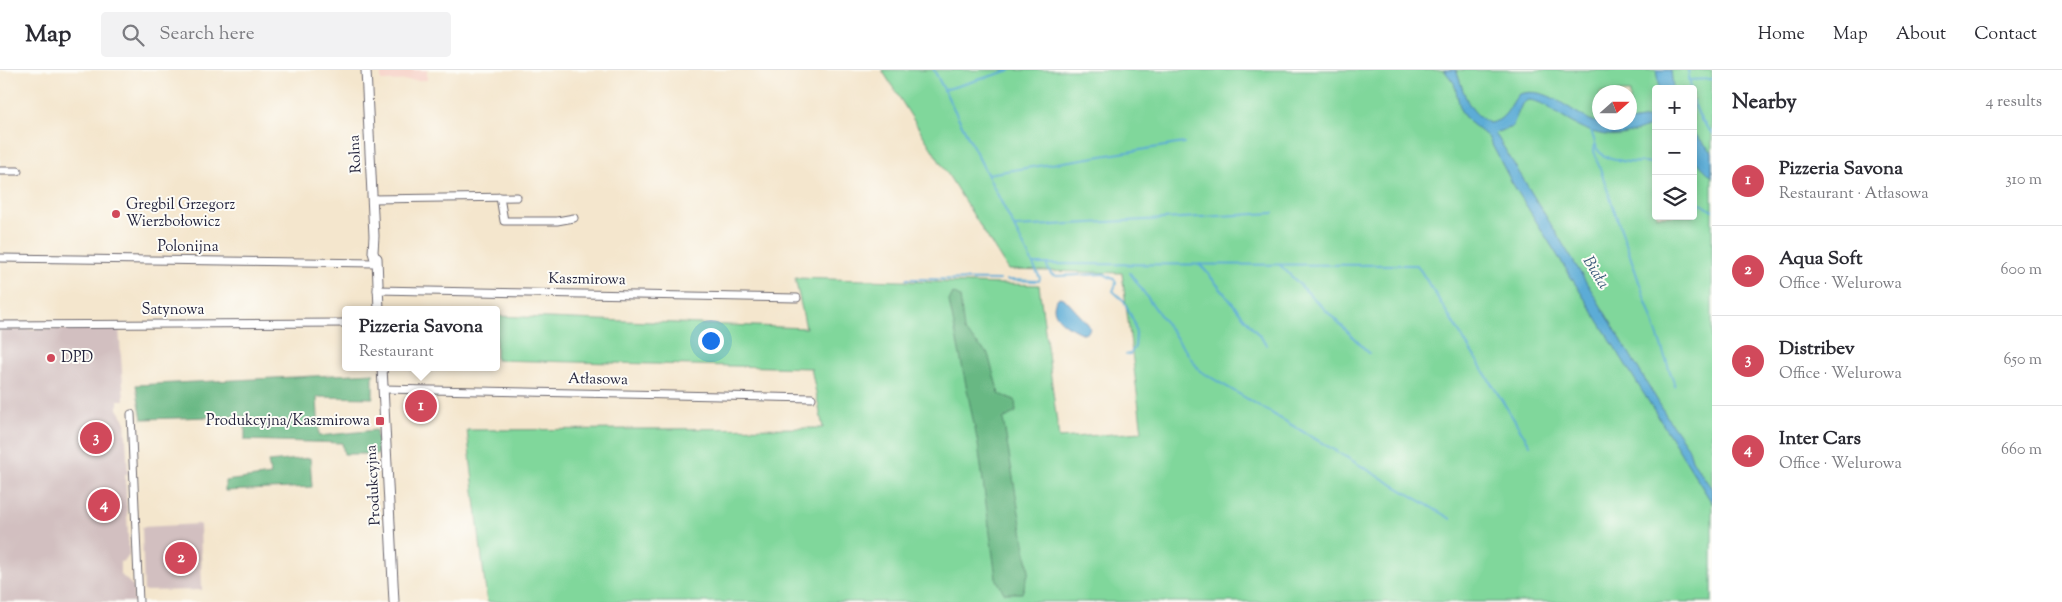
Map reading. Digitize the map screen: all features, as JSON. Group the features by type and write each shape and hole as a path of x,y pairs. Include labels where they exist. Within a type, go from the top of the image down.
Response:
{"street":[{"name":"Rolna","path":"366,70 374,236 373,252 376,262"},
{"path":"0,171 18,171"},
{"path":"500,197 504,221 557,221 574,218"},
{"path":"372,199 517,197"},
{"name":"Polonijna","path":"0,258 376,262"},
{"path":"376,262 378,306"},
{"name":"Kaszmirowa","path":"378,290 797,298"},
{"name":"Satynowa","path":"0,325 342,323"},
{"name":"Produkcyjna","path":"382,371 394,602"},
{"name":"Atłasowa","path":"383,389 812,398"},
{"path":"131,414 139,602"}],"shaded area":[{"path":"381,70 427,70 427,80 381,81"},
{"path":"119,327 124,400 118,400 118,409 125,420 128,474 125,474 129,555 124,561 120,562 120,574 133,586 134,602 0,602 0,330"},
{"path":"200,524 202,590 144,591 142,527"}],"green space":[{"path":"882,70 1712,70 1712,602 487,602 467,430 823,428 811,368 500,360 500,316 806,328 795,278 1039,285 1059,438 1142,432 1122,273 1008,270"},
{"path":"953,293 960,297 964,331 988,354 999,394 1015,400 1016,412 1003,419 1029,571 1022,593 1004,593 996,578 978,444 949,301"},
{"path":"373,373 373,398 317,397 319,436 376,430 379,454 344,454 342,443 245,440 245,416 142,419 136,385"},
{"path":"310,458 312,487 225,491 225,481 271,475 268,462"}],"water":[{"path":"1444,70 1456,70 1470,106 1481,118 1489,123 1495,122 1504,116 1519,94 1529,92 1548,96 1592,121 1592,130 1637,130 1637,120 1648,118 1651,125 1638,131 1626,134 1604,135 1582,128 1544,105 1528,100 1522,104 1512,127 1495,133 1669,420 1688,447 1692,460 1712,489 1712,503 1511,181 1488,137 1466,119 1461,111 1454,83"},
{"path":"1656,70 1671,70 1673,85 1658,85"},
{"path":"1697,136 1712,152 1712,177 1697,162"},
{"path":"1059,297 1064,298 1088,324 1090,328 1088,332 1084,334 1078,332 1060,320 1054,309"}],"waterway":[{"path":"934,70 1040,278 1039,281 1007,280"},
{"path":"944,90 1011,70"},
{"path":"1688,70 1690,85"},
{"path":"1689,80 1712,79"},
{"path":"1697,110 1701,120 1712,133"},
{"path":"1642,124 1652,121"},
{"path":"1591,130 1597,149 1604,157 1628,162 1652,164"},
{"path":"987,174 1184,143"},
{"path":"1595,144 1594,151 1675,386"},
{"path":"1697,201 1712,211"},
{"path":"1015,227 1274,213"},
{"path":"1033,264 1417,265 1530,445"},
{"path":"1046,264 1051,274 1056,276 1104,274 1115,280 1116,284 1113,291 1124,301 1134,322 1136,334 1135,347 1130,354 1126,355"},
{"path":"1200,264 1267,345"},
{"path":"1280,265 1369,353"},
{"path":"1130,273 1200,371 1451,519"},
{"path":"906,279 1000,280"}],"place":[{"name":"Gregbil Grzegorz Wierzbołowicz","path":"116,214"},
{"name":"DPD","path":"51,358"},
{"name":"Pizzeria Savona","path":"421,406"},
{"name":"Produkcyjna/Kaszmirowa","path":"380,421"},
{"name":"Distribev","path":"96,438"},
{"name":"Inter Cars","path":"104,505"},
{"name":"Aqua Soft","path":"181,558"}],"water label":[{"name":"Biała","path":"1595,273"}]}
